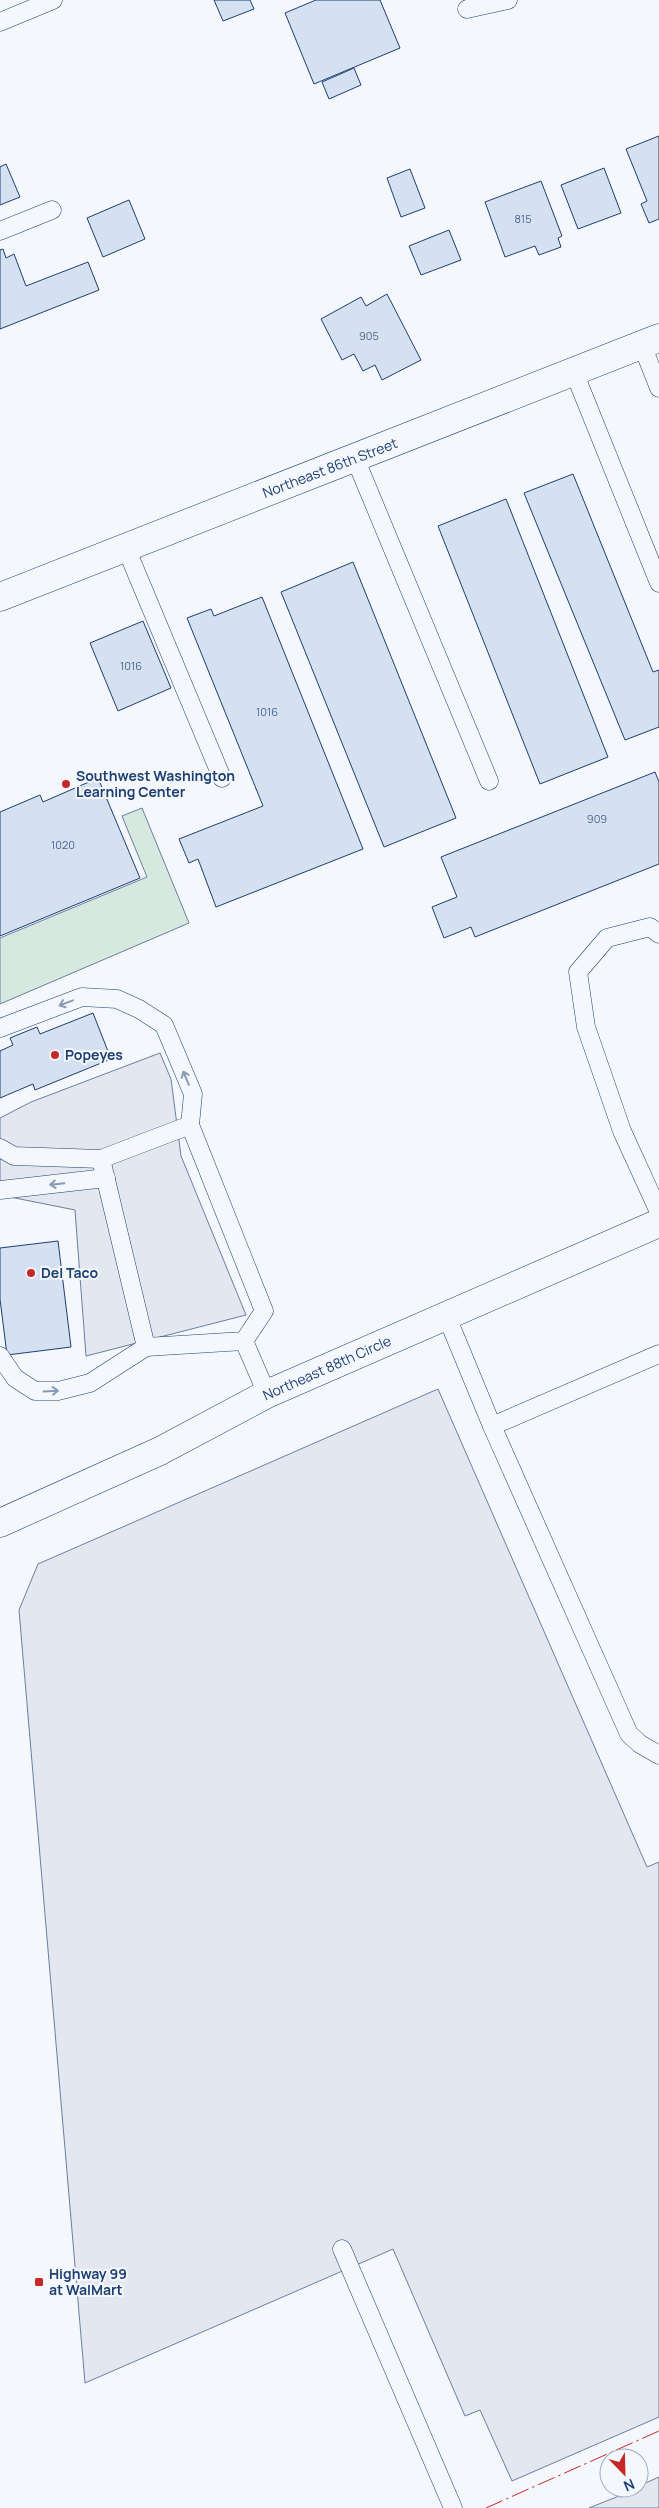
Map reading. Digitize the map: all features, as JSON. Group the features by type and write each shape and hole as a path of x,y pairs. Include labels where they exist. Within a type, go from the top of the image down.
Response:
{"street":[{"name":"Northeast 86th Street","path":"0,597 651,342"},
{"name":"Northeast 88th Circle","path":"0,1523 160,1451 267,1394 659,1223"}],"lane":[{"path":"0,22 53,0"},
{"path":"467,9 508,0"},
{"path":"0,231 52,210"},
{"path":"651,342 659,388"},
{"path":"574,372 659,583"},
{"path":"355,458 489,781"},
{"path":"126,548 222,778"},
{"path":"659,934 650,927 607,938 578,972 589,1036 622,1131 659,1212"},
{"path":"0,1028 82,997 117,999 139,1009 164,1025 193,1094 190,1125 264,1311 244,1340"},
{"path":"0,1148 14,1156 101,1159 190,1125"},
{"path":"101,1159 146,1347"},
{"path":"0,1190 106,1178"},
{"path":"447,1317 492,1426 629,1734 640,1744 659,1755"},
{"path":"0,1356 15,1378 35,1392 58,1391 90,1383 146,1347 244,1340"},
{"path":"244,1340 267,1394"},
{"path":"492,1426 659,1354"},
{"path":"342,2249 452,2508"}],"shaded area":[{"path":"142,808 189,923 0,1004 0,938 147,877 122,816"},
{"path":"160,1053 171,1079 181,1156 246,1315 86,1356 75,1210 0,1195 0,1118 31,1102"},
{"path":"438,1389 647,1867 659,1862 659,2417 512,2481 480,2410 465,2416 393,2249 85,2383 19,1610 38,1564"},
{"path":"659,2477 659,2508 589,2508 614,2498 649,2498 649,2482"}],"building":[{"path":"214,0 250,0 254,9 223,21"},
{"path":"316,0 380,0 400,48 314,84 285,13"},
{"path":"354,68 361,85 329,99 322,82"},
{"path":"659,136 659,219 649,223 641,204 647,201 626,149"},
{"path":"6,164 20,197 0,205 0,167"},
{"path":"604,168 621,213 578,229 561,185"},
{"path":"410,169 425,208 401,217 387,178"},
{"path":"541,181 562,236 558,238 561,247 539,255 535,246 505,257 485,202"},
{"path":"129,200 145,239 103,257 87,218"},
{"path":"449,230 461,260 421,275 409,246"},
{"path":"3,249 6,258 14,254 26,286 88,262 99,290 0,329 0,250"},
{"path":"387,294 421,360 382,380 375,365 363,371 354,354 342,360 321,319 361,297 366,306"},
{"path":"573,474 653,672 659,670 659,727 625,740 524,493"},
{"path":"506,499 608,757 540,784 438,526"},
{"path":"353,562 456,818 384,847 281,592"},
{"path":"262,597 363,849 216,907 198,859 189,863 179,839 263,806 187,618 211,609 214,616"},
{"path":"143,621 171,688 118,711 90,643"},
{"path":"655,772 659,782 659,864 475,937 471,927 444,938 432,907 457,897 441,857"},
{"path":"98,778 140,878 0,936 0,812 40,795 43,802"},
{"name":"Popeyes","path":"93,1013 111,1059 35,1090 33,1084 0,1098 0,1051 13,1045 10,1038 37,1027 40,1034"},
{"name":"Del Taco","path":"58,1241 71,1347 7,1355 0,1299 0,1248"}],"power":[{"path":"486,2508 659,2431"}],"place":[{"name":"Southwest Washington Learning Center","path":"66,784"},
{"name":"Popeyes","path":"55,1055"},
{"name":"Del Taco","path":"31,1273"},
{"name":"Highway 99 at WalMart","path":"39,2282"}]}
